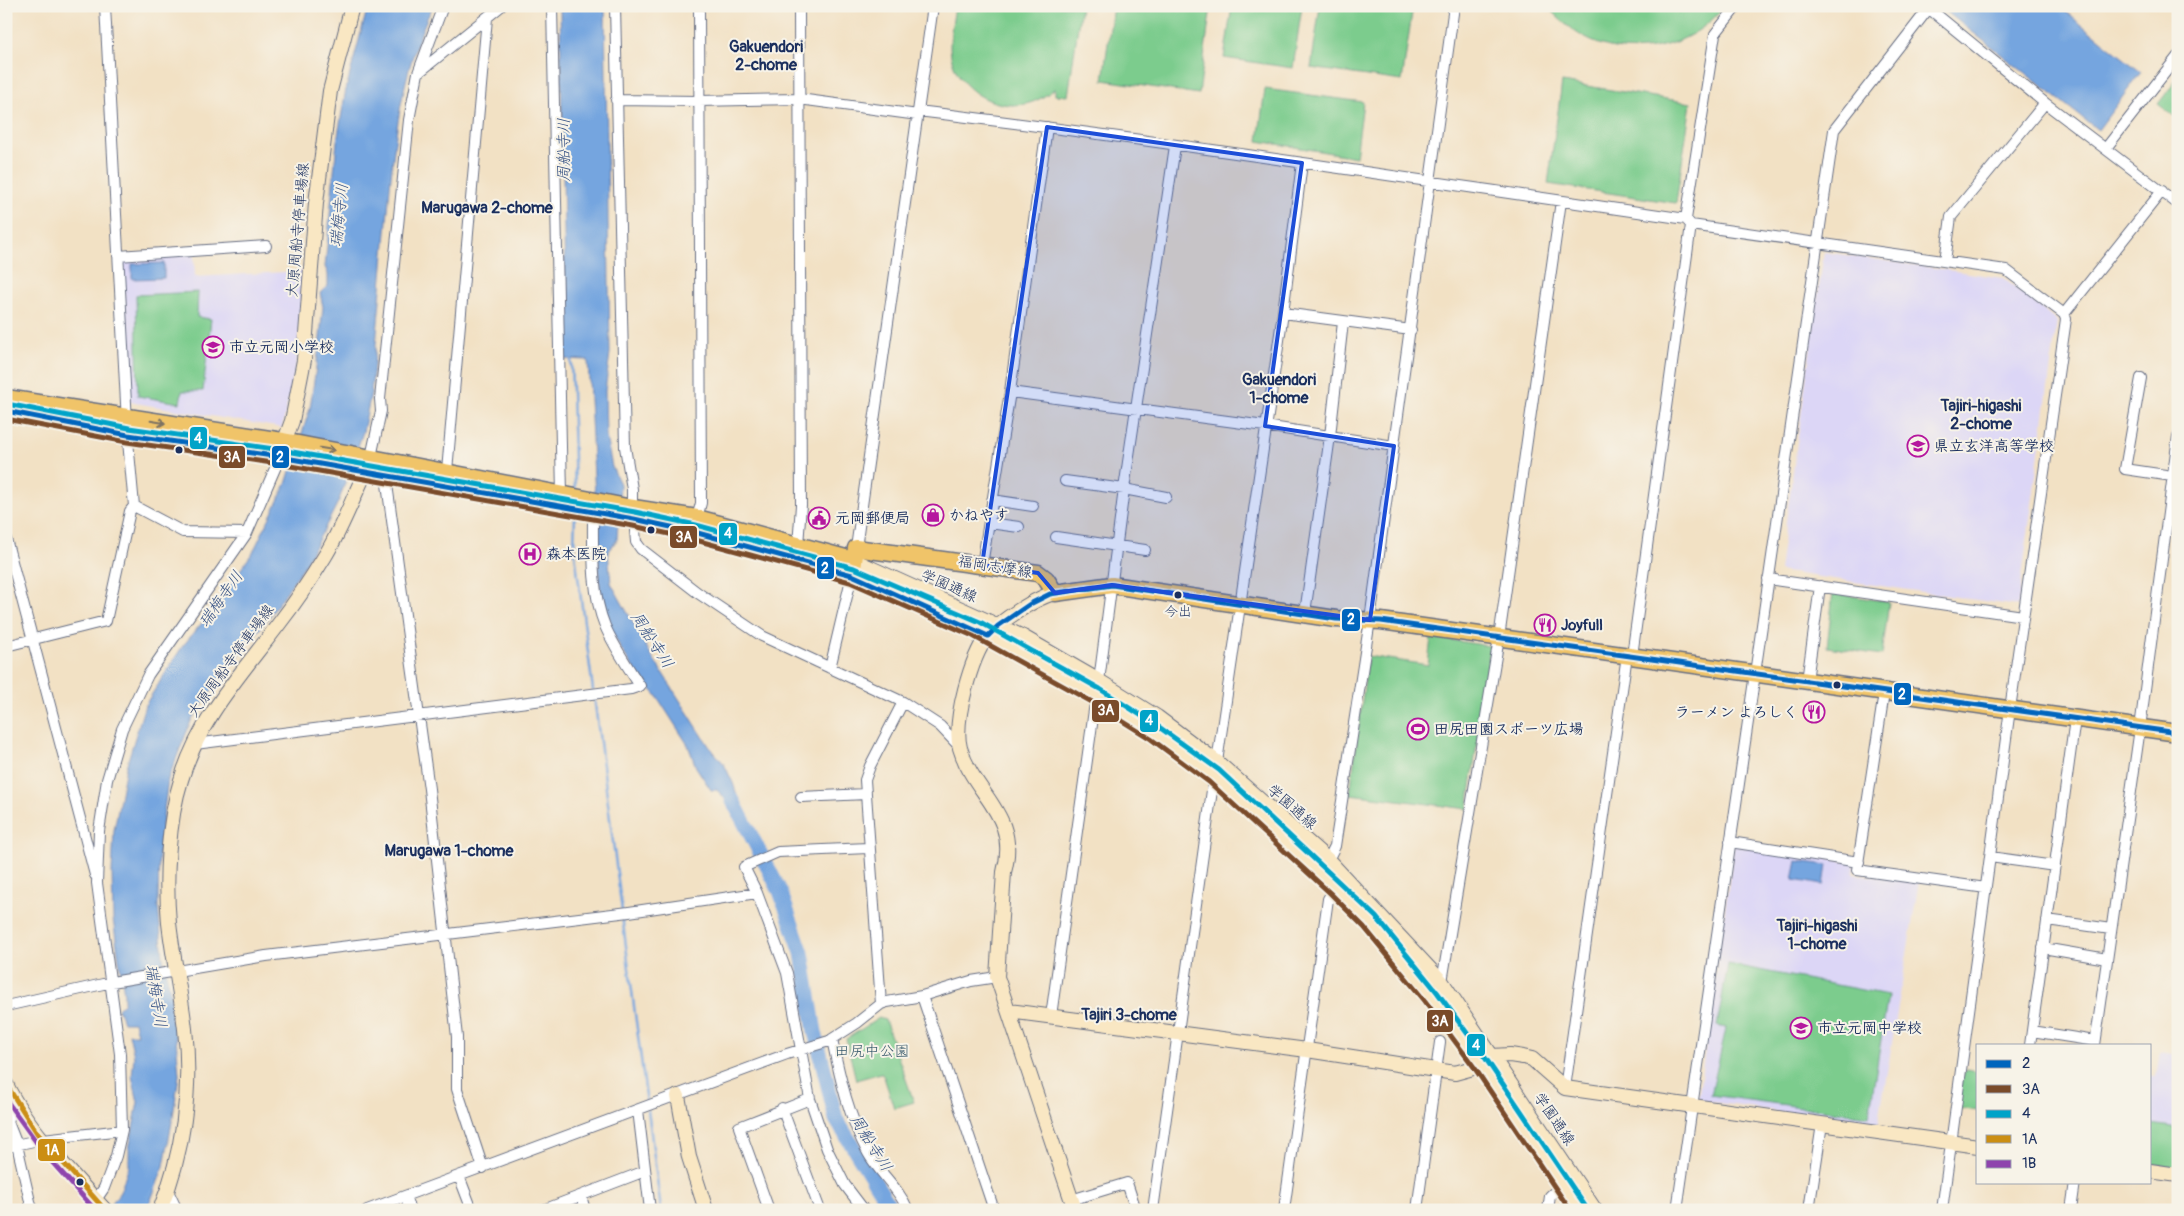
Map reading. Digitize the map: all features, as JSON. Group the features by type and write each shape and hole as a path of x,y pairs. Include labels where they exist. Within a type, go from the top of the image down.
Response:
{"main road":[{"name":"福岡志摩線","path":"6,398 127,417 281,449 365,473 386,477 438,486 563,501"},
{"name":"福岡志摩線","path":"6,411 128,435 371,457 447,471 563,501 593,512 631,512 798,545 854,561"},
{"path":"563,501 631,512"},
{"name":"福岡志摩線","path":"695,525 854,561 982,565 1038,573 1046,579 1055,593"},
{"path":"1055,593 1112,585 1336,618 1370,620 2178,733"}],"street":[{"path":"6,646 106,621 130,511 134,506 128,435 105,6"},
{"name":"大原周船寺停車場線","path":"281,449 292,420 304,360 316,203 329,99 334,70 352,6"},
{"path":"371,457 381,411 380,399 408,120 418,73 443,6"},
{"path":"418,73 501,6"},
{"path":"552,6 563,501"},
{"path":"615,6 624,447 632,489 631,512 636,542 698,593 762,636 903,702 940,726 960,747 970,770 996,810 1004,828 1008,855 1004,872 997,977 1073,1205 1127,1183 1136,1210"},
{"path":"695,525 701,503 699,6"},
{"path":"798,545 801,505 799,6"},
{"path":"830,668 854,561 933,6"},
{"path":"1328,860 1335,846 1370,620 1454,6"},
{"path":"1565,1088 1630,656 1715,34 1737,6"},
{"path":"1677,1210 1834,130 1927,7 2044,103 2178,204"},
{"path":"438,486 447,471 487,18"},
{"path":"2106,148 2178,56"},
{"path":"616,100 699,102 799,99 1047,127 1561,201 1817,243 2006,270 2064,314 2066,320 2010,709 1942,1210"},
{"path":"1945,261 1951,217 2044,103"},
{"path":"982,565 1010,392 1047,127"},
{"path":"1099,680 1124,488 1175,146"},
{"path":"1153,1210 1215,769 1283,313 1302,163"},
{"path":"2064,314 2162,191"},
{"path":"1442,982 1499,638 1561,201"},
{"path":"118,256 266,246"},
{"path":"1283,313 1411,330"},
{"path":"1305,613 1330,436 1343,322"},
{"path":"2141,378 2133,431 2129,434 2125,469 2172,476"},
{"path":"1010,392 1137,408 1394,446"},
{"path":"2032,1031 2095,1043 2140,728 2178,436"},
{"path":"97,883 99,831 107,780 122,729 148,676 247,533 281,449"},
{"name":"大原周船寺停車場線","path":"160,1210 172,1180 182,1133 186,1084 185,1031 169,921 170,841 180,780 204,723 246,665 279,625 326,555 365,473"},
{"path":"386,477 420,717 456,1037 457,1089 483,1168"},
{"path":"1065,481 1124,488 1166,497"},
{"path":"992,500 1034,506"},
{"path":"134,506 183,532 247,533"},
{"path":"195,744 420,717 631,689 640,686 605,626 600,610 596,584 593,512"},
{"path":"989,523 1019,527"},
{"path":"1056,538 1145,550"},
{"path":"6,539 97,883 112,982 122,1080 122,1130 116,1156 97,1207"},
{"name":"学園通線","path":"854,561 993,631 1215,769 1328,860 1442,982 1486,1060 1579,1210"},
{"path":"1768,579 2024,616"},
{"path":"1807,681 1820,586"},
{"path":"960,747 961,714 970,671 993,631 1030,604 1055,593"},
{"name":"学園通線","path":"993,631 1023,637 1099,680 1157,717 1215,769 1370,922 1405,962 1486,1060 1595,1210"},
{"path":"1884,693 1857,870 1986,888"},
{"path":"1051,1016 1096,696"},
{"path":"881,1004 868,848 865,780 870,766 903,702"},
{"path":"2030,1044 2075,719"},
{"path":"801,797 866,794"},
{"path":"1730,842 1859,862"},
{"path":"862,1209 836,1169 827,1149 810,1099 787,973 757,894 744,868 778,852 868,848"},
{"path":"1990,857 2055,866"},
{"path":"1284,1210 1328,899 1336,888"},
{"path":"6,1006 112,982 266,956 629,912 757,894"},
{"path":"2047,920 2111,929"},
{"path":"2043,948 2107,959"},
{"path":"367,1210 831,1040 857,1024 881,1004 922,996 971,981 997,977"},
{"path":"922,996 994,1210"},
{"path":"1009,1010 1307,1050 1455,1073 1473,1068 1486,1060 1510,1055 1532,1059 1565,1088 1976,1146"},
{"path":"831,1040 848,1110 869,1154 898,1192 908,1210"},
{"path":"1417,1210 1440,1042"},
{"path":"6,1084 17,1105 97,1207"},
{"path":"678,1096 689,1157 706,1210"},
{"path":"769,1210 739,1127 782,1108 810,1099"},
{"path":"17,1105 10,1114 8,1122 17,1145 32,1210"},
{"path":"782,1108 820,1210"},
{"path":"638,1110 650,1210"},
{"path":"1809,1210 1822,1124"},
{"path":"6,1147 43,1139 122,1130"},
{"path":"543,1210 646,1171"},
{"path":"2152,1171 2178,1175"},
{"path":"459,1176 472,1210"},
{"path":"2071,1210 2075,1184"},
{"path":"1548,1210 1550,1196 1562,1185"},
{"path":"168,1190 177,1210"},
{"path":"404,1196 410,1210"},
{"path":"581,1196 585,1210"}],"highlighted area":[{"path":"1047,127 1302,163 1265,426 1394,446 1370,620 1112,585 1055,593 1038,573 982,565"}],"shaded area":[{"name":"県立玄洋高等学校","path":"1824,252 2003,278 2057,321 2018,606 1779,571"},
{"name":"市立元岡小学校","path":"194,253 195,277 304,271 297,360 282,428 130,402 123,257"},
{"name":"市立元岡中学校","path":"1734,846 1855,863 1853,874 1919,882 1878,1126 1698,1100"},
{"path":"2160,1052 2178,1055 2178,1170 2152,1166 2152,1076 2156,1076"}],"green space":[{"path":"955,6 1081,6 1068,96 1055,95 1055,88 1033,102 1013,105 1000,104 978,95 961,78 951,56 950,37"},
{"path":"1113,6 1211,6 1199,94 1103,80"},
{"path":"1232,6 1302,6 1293,68 1224,58"},
{"path":"1320,6 1413,6 1402,81 1311,68"},
{"path":"1546,6 1724,6 1700,30 1684,38 1651,48 1633,50 1616,48 1591,41 1558,18"},
{"path":"2178,78 2178,119 2158,104"},
{"path":"1562,82 1691,103 1676,203 1548,184"},
{"path":"1265,89 1363,102 1356,157 1258,141"},
{"path":"198,292 197,317 211,319 203,391 182,391 180,403 138,396 136,295"},
{"path":"1833,593 1889,602 1882,655 1827,647"},
{"name":"田尻田園スポーツ広場","path":"1431,637 1490,646 1468,809 1350,794 1368,656 1428,665"},
{"path":"1728,964 1888,995 1869,1116 1711,1095 1726,1028 1717,1026"},
{"name":"田尻中公園","path":"879,1018 885,1020 914,1102 894,1108 881,1073 856,1080 846,1039"},
{"path":"1966,1070 1976,1072 1976,1111 1958,1108 1963,1072"},
{"path":"2152,1124 2178,1128 2178,1167 2152,1164"}],"water":[{"name":"瑞梅寺川","path":"368,6 433,6 413,55 396,132 371,393 363,432 339,500 304,566 270,616 217,683 191,721 168,779 159,849 158,906 163,958 173,1005 171,1007 172,1023 175,1025 179,1075 164,1166 147,1210 107,1210 120,1192 129,1166 129,1149 138,1102 132,1076 134,1056 129,1034 137,1034 134,1022 123,1022 118,1008 124,1002 124,994 113,919 112,872 114,830 126,767 145,705 182,647 206,618 253,552 286,484 310,408 323,307 320,293 328,286 328,274 325,267 337,141 346,89"},
{"path":"560,6 605,6 610,353 605,391 606,436 612,467 620,484 617,540 608,551 611,583 651,655 709,746 724,764 733,783 743,813 737,820 728,802 717,790 711,790 696,767 688,745 656,695 639,676 621,649 607,622 600,593 588,360 561,359 565,284"},
{"path":"1939,6 2058,6 2141,72 2098,130"},
{"path":"164,263 164,278 132,279 132,264"},
{"path":"1797,861 1827,865 1824,885 1793,880"}],"waterway":[{"path":"571,357 575,492"},
{"path":"575,515 574,546 593,690"},
{"path":"594,696 622,911"},
{"name":"周船寺川","path":"732,799 780,891 802,953 815,1032 836,1119 892,1210"},
{"path":"622,916 647,1104"},
{"path":"648,1110 661,1210"}],"transit line":[{"name":"4","path":"7,404 129,428 281,450 635,512 696,525 854,568 980,622 1100,689 1159,727 1219,770 1376,917 1437,992 1486,1059 1585,1206"},
{"name":"2","path":"6,411 128,435 280,457 634,519 694,532 852,575 988,636 998,626 1030,604 1050,594 1112,585 1336,619 1381,621 2178,733"},
{"name":"3A","path":"6,419 127,442 279,464 633,526 692,539 850,582 973,636 1092,702 1151,739 1209,782 1330,893 1364,927 1425,1001 1474,1067 1570,1210"},
{"name":"1A","path":"6,1084 37,1133 105,1210"},
{"name":"1B","path":"6,1100 45,1154 95,1210"}],"place":[{"name":"市立元岡小学校","path":"213,347"},
{"name":"県立玄洋高等学校","path":"1918,446"},
{"name":"かねやす","path":"933,515"},
{"name":"元岡郵便局","path":"819,518"},
{"name":"森本医院","path":"530,554"},
{"name":"今出","path":"1178,595"},
{"name":"Joyfull","path":"1545,625"},
{"name":"ラーメン よろしく","path":"1814,712"},
{"name":"田尻田園スポーツ広場","path":"1418,729"},
{"name":"市立元岡中学校","path":"1801,1028"}],"district":[{"name":"Gakuendori 2-chome","path":"766,56"},
{"name":"Marugawa 2-chome","path":"487,208"},
{"name":"Gakuendori 1-chome","path":"1279,389"},
{"name":"Tajiri-higashi 2-chome","path":"1981,415"},
{"name":"Marugawa 1-chome","path":"449,851"},
{"name":"Tajiri-higashi 1-chome","path":"1817,935"},
{"name":"Tajiri 3-chome","path":"1129,1015"}]}
